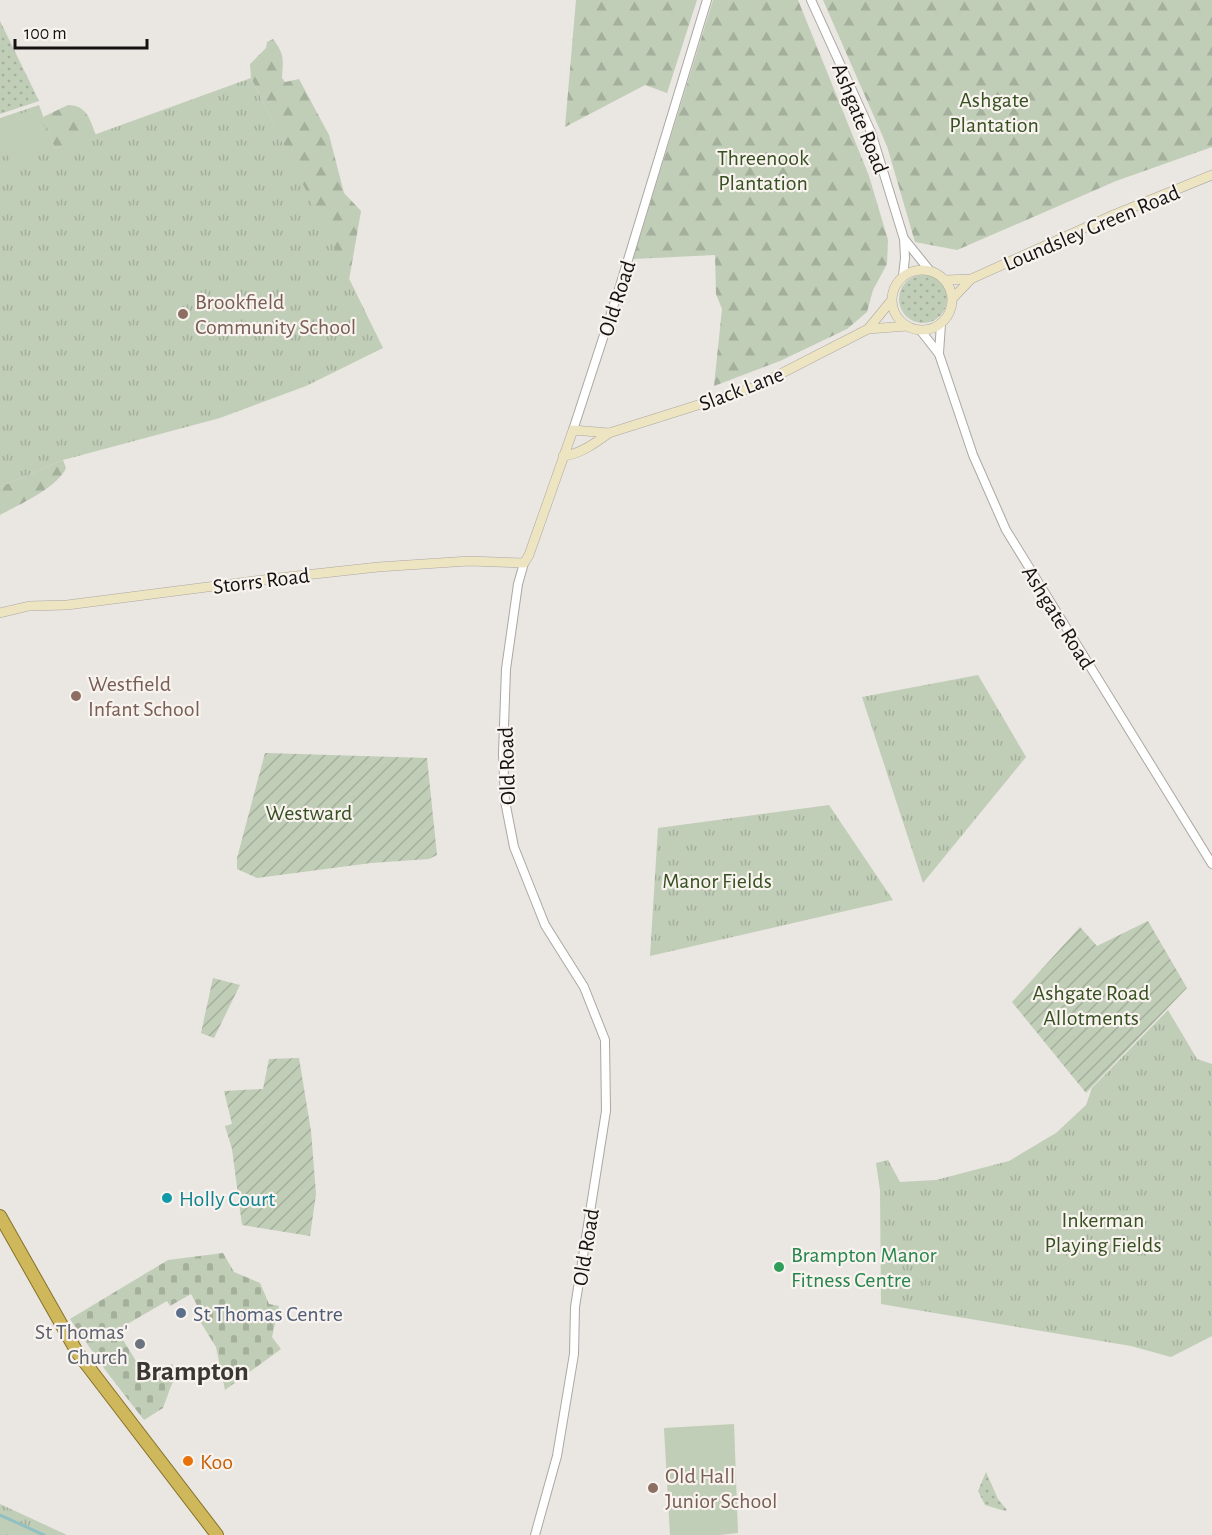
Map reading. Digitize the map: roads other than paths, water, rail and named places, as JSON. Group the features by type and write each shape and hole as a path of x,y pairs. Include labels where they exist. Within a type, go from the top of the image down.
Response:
{"highway":[{"path":"0,1216 77,1352 217,1535"}],"main road":[{"name":"Loundsley Green Road","path":"952,297 971,279 1111,216 1212,176"},
{"path":"921,269 930,271 945,280 952,297 950,312 941,324 921,331 907,326 896,316 891,302 894,287 903,276 921,269"},
{"name":"Loundsley Green Road","path":"945,280 971,279"},
{"name":"Slack Lane","path":"563,456 570,456 609,433 755,387 868,329 891,302"},
{"name":"Slack Lane","path":"868,329 907,326"},
{"name":"Slack Lane","path":"573,430 609,433"},
{"name":"Old Road","path":"524,563 529,555 573,430"},
{"name":"Storrs Road","path":"0,613 29,606 67,606 378,567 469,561 524,563"}],"street":[{"name":"Old Road","path":"573,430 620,286 707,0"},
{"name":"Ashgate Road","path":"811,0 871,132 904,239 903,276"},
{"name":"Ashgate Road","path":"904,239 930,271"},
{"name":"Ashgate Road","path":"939,354 941,324"},
{"name":"Ashgate Road","path":"921,331 939,354 973,455 1006,530 1212,864"},
{"name":"Old Road","path":"524,563 518,584 506,669 503,754 505,801 514,847 545,925 584,987 605,1040 606,1110 575,1307 573,1354 559,1445 535,1535"}],"waterway":[{"path":"0,1515 44,1535"}],"place":[{"name":"Brookfield Community School","path":"183,314"},
{"name":"Westfield Infant School","path":"76,696"},
{"name":"Holly Court","path":"167,1198"},
{"name":"Brampton Manor Fitness Centre","path":"779,1267"},
{"name":"St Thomas Centre","path":"181,1313"},
{"name":"St Thomas' Church","path":"140,1344"},
{"name":"Koo","path":"188,1461"},
{"name":"Old Hall Junior School","path":"653,1488"}],"district":[{"name":"Brampton","path":"192,1370"}],"park label":[{"name":"Ashgate Plantation","path":"994,112"},
{"name":"Threenook Plantation","path":"763,170"},
{"name":"Westward","path":"309,812"},
{"name":"Manor Fields","path":"717,880"},
{"name":"Ashgate Road Allotments","path":"1091,1004"},
{"name":"Inkerman Playing Fields","path":"1103,1232"}]}
